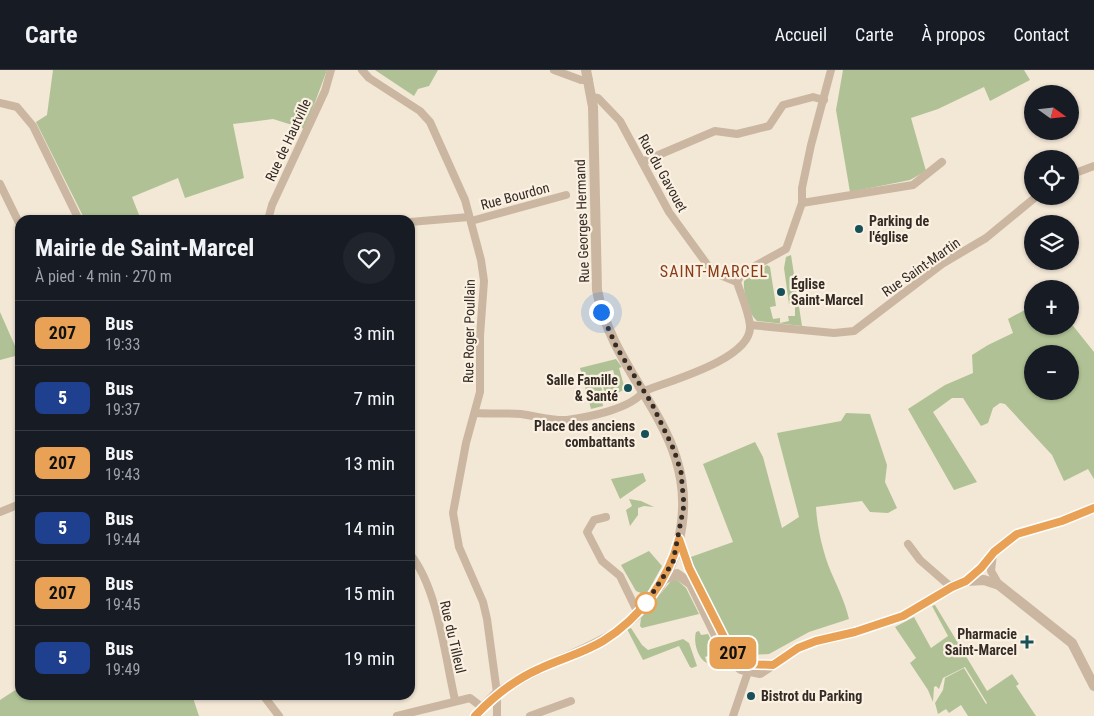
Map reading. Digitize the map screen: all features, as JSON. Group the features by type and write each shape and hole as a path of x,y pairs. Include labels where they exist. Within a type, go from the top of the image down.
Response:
{"street":[{"name":"Rue de Hautville","path":"269,215 272,205 325,91 331,70"},
{"name":"Rue Roger Poullain","path":"362,70 369,78 420,111 430,122 465,200 481,260 484,281 480,336 480,392 466,443 453,512 459,547 487,618 497,693 498,716"},
{"path":"554,70 580,80 588,75"},
{"path":"475,413 520,414 566,420 622,406 639,398 644,391 710,366 744,344 749,336 750,325 736,282 742,273 786,249 802,203 802,188 831,70"},
{"name":"Rue Georges Hermand","path":"588,75 591,97 598,290 601,312 617,348 644,391"},
{"name":"Rue du Gavouet","path":"591,97 598,98 620,121 669,212 709,267 720,275 736,282"},
{"path":"642,162 715,130 738,134 769,126 783,105 813,97 824,100"},
{"path":"0,103 17,107 33,126 76,215"},
{"path":"802,203 913,185 942,162"},
{"path":"1079,172 1094,166"},
{"path":"0,184 15,215"},
{"name":"Rue Bourdon","path":"415,222 470,219 566,195"},
{"name":"Rue Saint-Martin","path":"750,325 834,333 854,331 942,264 986,238 1026,205"},
{"path":"475,716 497,693 538,669 603,641 638,613 664,579 673,562 679,539 684,505 681,472 674,450 644,391"},
{"path":"0,512 15,506"},
{"path":"664,579 677,574 691,584 727,658 734,665 750,668 773,665 798,648 816,641 855,632 903,616 952,587 966,581 981,568 994,552 1017,534 1062,521 1094,508"},
{"path":"606,517 594,520 587,532 602,561 620,576 638,613"},
{"path":"679,539 689,568 731,651 738,660 750,668"},
{"path":"908,544 920,560 952,587"},
{"path":"994,552 990,571 999,585 1072,643 1094,686"},
{"name":"Rue du Tilleul","path":"415,560 438,616 455,700"},
{"path":"673,562 683,564 689,568"},
{"path":"966,581 984,580 999,585"},
{"path":"733,716 750,668"},
{"path":"397,716 455,700 470,698 483,708"},
{"path":"267,700 279,716"},
{"path":"530,716 571,701"}],"green space":[{"path":"53,70 327,70 305,129 273,119 233,124 244,178 185,198 178,178 132,197 139,215 82,215 36,122 47,115"},
{"path":"375,70 438,70 429,86 418,89 414,96"},
{"path":"843,70 1024,70 1030,80 990,101 984,87 938,109 911,118 926,171 910,180 850,192 836,110"},
{"path":"791,255 802,326 757,321 751,313 747,302 744,281 767,265 770,267 776,306 770,307 773,319 780,318 780,323 789,321 788,316 795,316 795,303 789,304 784,268 786,257"},
{"path":"1024,310 1024,335 1079,335 1079,333 1094,352 1094,479 1088,469 1064,481 1052,455 1005,404 1000,403 993,408 988,423 981,426 963,398 952,398 933,412 977,482 954,490 908,409 945,385 973,373 972,355 1013,333 1008,319"},
{"path":"0,312 15,346 15,356 0,360"},
{"path":"616,359 622,367 619,368 625,389 609,398 605,395 602,381 615,377 613,370 598,374 604,398 602,400 603,406 591,409 580,368"},
{"path":"846,413 870,414 887,465 885,482 897,508 888,513 870,512 862,501 816,507 825,557 849,619 809,632 769,654 751,655 730,643 688,558 733,542 703,464 755,442 763,457 782,528 799,517 777,433 841,421"},
{"path":"643,473 646,481 620,499 611,479"},
{"path":"629,499 641,501 654,507 644,506 638,508 638,515 630,526 626,510 632,506"},
{"path":"649,551 662,566 646,595 636,591 621,565"},
{"path":"676,579 686,588 699,614 642,628 640,626 641,618 671,581"},
{"path":"935,605 987,691 1012,674 1019,684 1016,686 1036,716 968,716 961,705 949,713 946,709 938,714 935,703 943,690 945,678 964,668 987,703 965,667 943,678 939,689 936,686 934,687 933,702 928,690 910,663 916,658 895,627 914,617 931,648 948,636 932,606"},
{"path":"631,628 642,645 648,650 683,639 689,643 697,666 690,667 679,646 643,660 627,629"},
{"path":"699,631 701,635 708,634 716,650 716,653 705,657 707,663 701,658 696,645 695,636 696,632"},
{"path":"15,690 15,700 194,700 199,716 0,716 0,700"}],"bus line":[{"name":"207","path":"475,716 497,693 538,669 603,641 630,621 664,579 673,562 679,539 689,568 731,651 738,660 760,666 773,665 798,648 816,641 855,632 903,616 952,587 966,581 981,568 994,552 1017,534 1062,521 1094,508"}],"place":[{"name":"Parking de l'église","path":"859,229"},
{"name":"Église Saint-Marcel","path":"781,292"},
{"name":"Salle Famille & Santé","path":"628,388"},
{"name":"Place des anciens combattants","path":"645,434"},
{"name":"Pharmacie Saint-Marcel","path":"1027,642"},
{"name":"Bistrot du Parking","path":"751,696"}],"district":[{"name":"SAINT-MARCEL","path":"714,271"}],"route":[{"path":"601,312 617,348 652,404 674,450 681,472 684,505 679,539 673,562 664,579 646,603"}]}
